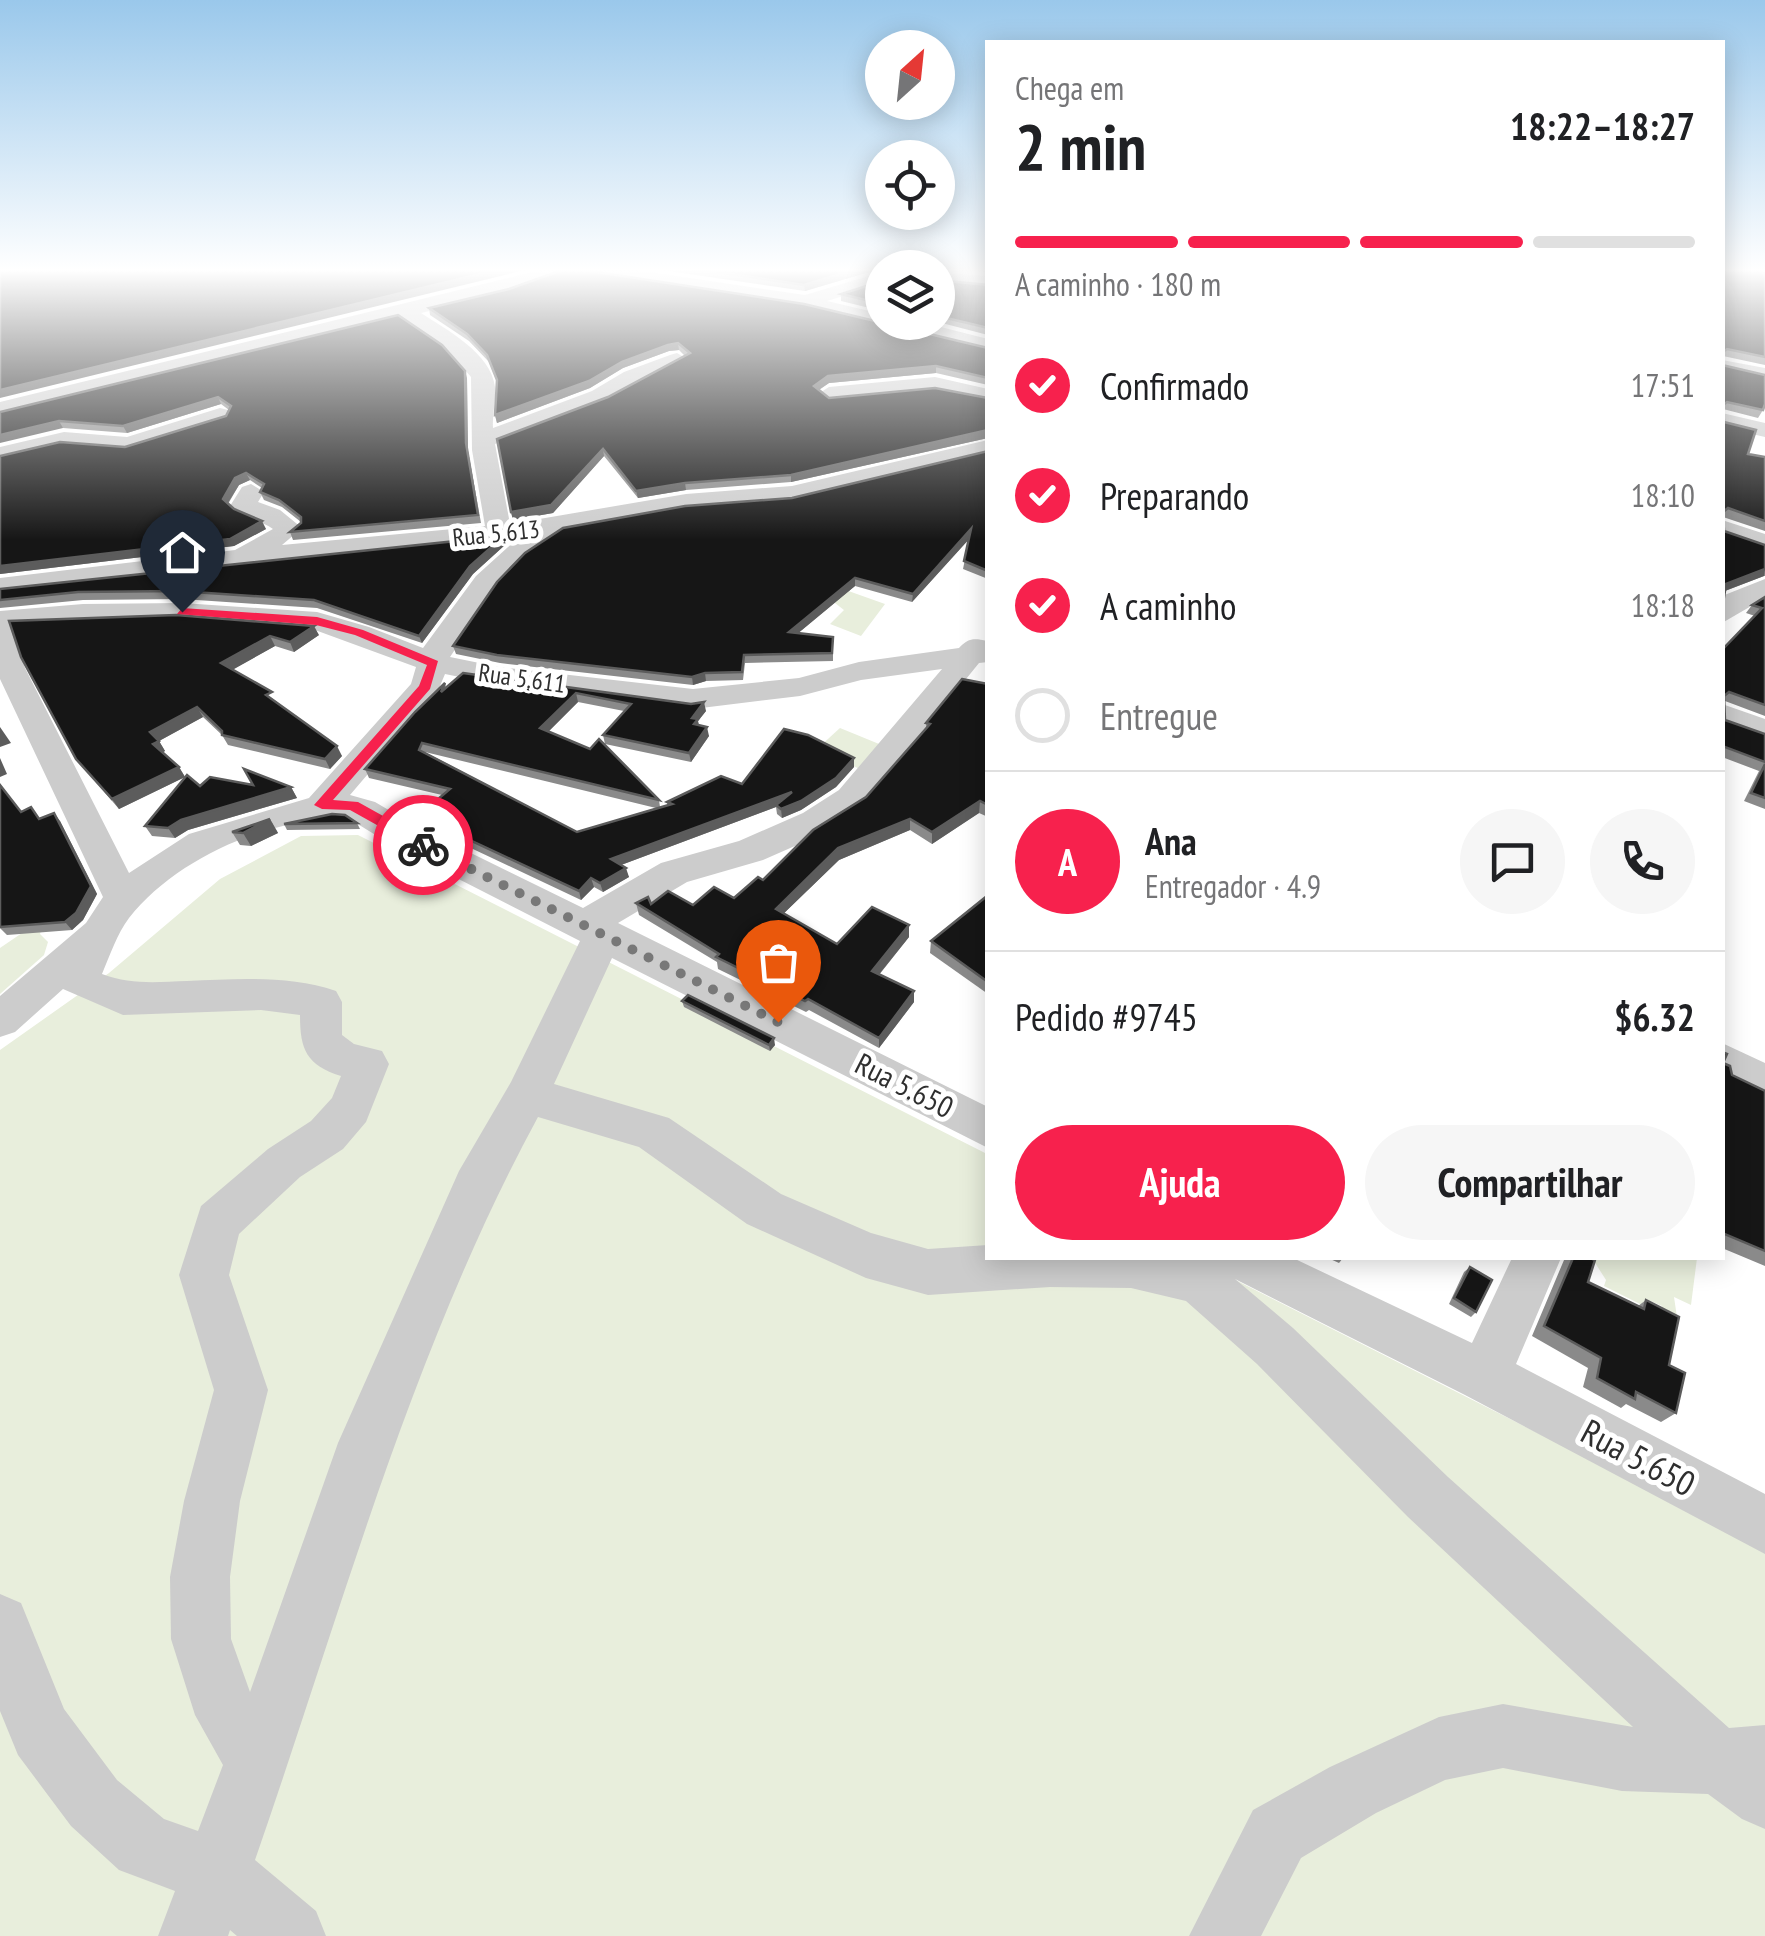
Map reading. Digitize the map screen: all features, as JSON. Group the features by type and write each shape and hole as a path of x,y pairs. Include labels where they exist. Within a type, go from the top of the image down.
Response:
{"street":[{"path":"0,408 205,359"},
{"path":"469,359 480,374 485,391 480,418 491,504 500,531"},
{"path":"484,440 600,396 632,376 676,359"},
{"path":"829,394 960,360 985,392"},
{"path":"1725,367 1765,374"},
{"path":"0,454 64,439 128,444 220,416"},
{"path":"1725,421 1765,430"},
{"name":"Rua 5.613","path":"0,586 559,526 686,502 792,494 985,449"},
{"path":"235,558 281,536 289,528 271,514 244,506 251,492"},
{"path":"0,1020 111,916 190,849 322,805 426,686 437,649 486,582 516,552 559,526"},
{"path":"1725,529 1765,543"},
{"path":"1725,609 1728,604 1765,588"},
{"name":"Rua 5.611","path":"0,620 82,612 182,612 317,621 359,633 433,663 500,676 693,699 800,688 858,671 981,647"},
{"path":"0,634 10,668 111,916 79,981 123,999 211,999 261,994 320,1002 321,1042 344,1060 367,1064 350,1109 327,1135 284,1163 218,1222 204,1276 241,1390 226,1459 212,1500 200,1577 201,1639 227,1715 257,1760"},
{"path":"193,1936 358,1463 476,1186 528,1095 595,928 674,872 750,850 828,814 851,798 981,647"},
{"path":"1725,715 1765,732"},
{"name":"Rua 5.650","path":"322,805 353,806 403,835 595,928 985,1127"},
{"path":"1725,1062 1765,1085"},
{"path":"528,1095 653,1132 764,1209 866,1256 928,1272 1050,1264 1212,1265 1275,1346 1428,1498 1749,1772"},
{"path":"1484,1376 1536,1260"},
{"name":"Rua 5.650","path":"1212,1265 1484,1376 1765,1525"},
{"path":"0,1624 12,1666 41,1732 94,1802 143,1846 214,1870 291,1936"},
{"path":"1224,1936 1277,1834 1353,1790 1439,1750 1504,1736 1622,1759 1749,1772"}],"green space":[{"path":"840,588 885,604 861,636 830,624 844,610 835,603"},
{"path":"840,728 884,746 862,770 817,749"},
{"path":"358,835 985,1153 985,1260 1196,1260 1765,1548 1765,1936 0,1936 0,1050 109,973 220,879 301,836"},
{"path":"44,918 40,934 48,942 44,955 0,994 0,948"},
{"path":"1593,1260 1697,1260 1691,1305 1674,1297 1678,1324 1660,1314 1662,1306 1646,1299 1644,1306 1604,1286 1606,1280"}],"building":[{"path":"0,359 127,359 0,390"},
{"path":"216,359 455,359 465,371 466,443 478,515 290,532 301,523 301,517 279,500 260,492 264,484 246,473 235,478 223,499 234,509 262,521 230,539 0,566 0,456 60,442 125,447 226,416 231,406 218,397 123,426 59,421 0,435 0,412"},
{"path":"489,359 629,359 589,381 495,415 497,380"},
{"path":"678,359 985,359 985,377 936,366 828,376 814,386 829,398 935,388 985,397 985,431 791,475 636,491 603,449 551,505 511,512 497,439 608,397"},
{"path":"1725,366 1765,375 1763,410 1727,402"},
{"path":"1725,422 1756,430 1748,454 1765,457 1765,521 1728,508 1725,510"},
{"path":"985,452 985,570 964,561 971,529 913,594 855,578 789,632 833,637 832,653 744,655 742,672 692,677 497,655 453,646 497,582 525,553 563,528 685,506 792,498"},
{"path":"1725,531 1765,545 1765,569 1726,584 1725,590"},
{"path":"504,536 470,566 419,636 314,600 178,591 78,592 0,600 0,589"},
{"path":"1765,597 1765,705 1729,692 1725,695 1725,647 1762,608 1752,605"},
{"path":"176,615 314,626 290,642 270,636 221,663 272,692 266,695 337,746 325,759 222,735 197,707 150,732 159,741 153,744 179,767 112,799 76,759 21,657 9,621"},
{"path":"463,673 691,704 704,702 692,718 698,719 694,724 707,727 689,753 603,735 631,704 576,693 540,728 590,749 599,739 659,800 422,743 419,750 577,832 672,804 667,802 721,776 742,784 784,729 808,735 854,758 836,778 801,801 781,809 776,805 792,792 611,859 626,868 600,883 591,878 579,891 418,816 450,789 365,769 415,712 445,683 441,692"},
{"path":"962,679 985,683 985,804 980,801 932,832 910,819 838,848 776,909 837,944 872,907 909,925 872,971 914,991 879,1038 808,999 805,1001 716,957 719,954 636,903 648,897 651,904 668,891 693,905 714,887 734,898 758,877 763,880 813,830 866,797 930,724 926,723"},
{"path":"1725,720 1765,734 1765,762 1725,747"},
{"path":"1765,764 1765,798 1751,793"},
{"path":"244,769 291,787 181,820 168,828 145,826 187,775 200,786 210,777 253,785"},
{"path":"0,785 21,812 31,807 39,819 54,813 91,886 76,913 65,922 0,927"},
{"path":"345,815 357,823 284,824"},
{"path":"270,819 243,833 232,832"},
{"path":"985,898 985,980 931,941"},
{"path":"688,995 774,1038 769,1045 682,1001"},
{"path":"1725,1064 1730,1066 1732,1075 1765,1091 1765,1251 1725,1234"},
{"path":"1572,1260 1595,1260 1588,1282 1644,1309 1646,1300 1679,1317 1669,1365 1685,1373 1676,1413 1636,1392 1635,1399 1597,1378 1601,1358 1544,1326"},
{"path":"1470,1267 1492,1280 1476,1312 1454,1298"}],"way so far":[{"path":"423,845 778,1022"}],"route":[{"path":"182,612 317,621 359,633 433,663 426,686 322,805 353,806 423,845"}]}
